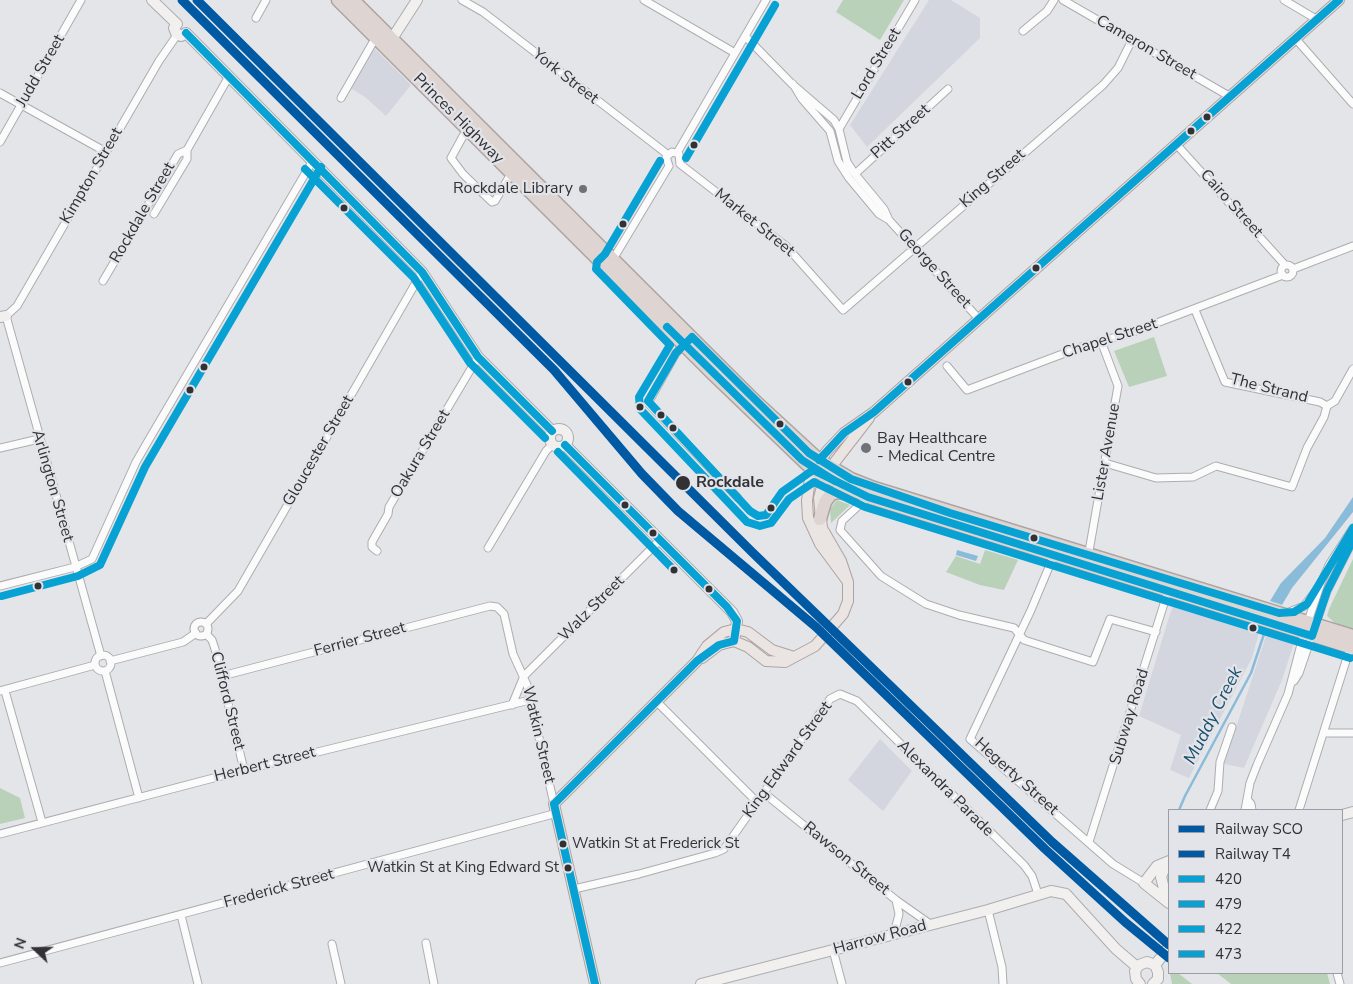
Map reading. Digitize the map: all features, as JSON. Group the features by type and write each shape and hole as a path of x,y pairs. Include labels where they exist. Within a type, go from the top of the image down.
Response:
{"highway":[{"name":"Princes Highway","path":"338,0 376,37 389,43"},
{"name":"Princes Highway","path":"353,0 389,43 688,341 816,465 868,497 1054,555 1087,560 1168,591 1262,614"},
{"name":"Princes Highway","path":"828,472 1087,560 1310,629 1352,644"},
{"path":"820,519 826,499 834,492 868,497"}],"main road":[{"path":"848,582 820,544 810,524 807,501 816,465 844,433 874,412 1339,0"},
{"path":"734,641 748,647 766,660 775,663 785,662 814,646 840,619 848,601 848,582 844,567 827,539 820,519 819,498 828,472 874,412"},
{"path":"736,629 748,632 772,650 794,657"},
{"name":"Frederick Street","path":"556,808 697,661 715,639 730,630 736,629"},
{"name":"Frederick Street","path":"697,661 719,645 734,641"},
{"name":"Watkin Street","path":"556,808 595,984"}],"street":[{"name":"Judd Street","path":"0,142 81,0"},
{"path":"152,0 422,272 478,357 552,431"},
{"path":"256,18 266,0"},
{"path":"389,43 417,0"},
{"name":"York Street","path":"462,0 483,12 667,154"},
{"path":"644,0 735,53"},
{"path":"669,166 666,162 667,154 677,152 766,0"},
{"name":"Lord Street","path":"839,129 915,0"},
{"path":"1023,31 1047,11 1054,0"},
{"name":"Cameron Street","path":"1063,0 1229,96"},
{"path":"1284,0 1316,19"},
{"name":"Kimpton Street","path":"3,317 17,306 172,38 180,30"},
{"name":"George Street","path":"745,36 792,84 829,114 839,129 847,162 884,209 889,220"},
{"path":"340,98 376,37"},
{"path":"1295,38 1353,104"},
{"name":"King Street","path":"842,310 1103,84 1118,68 1132,40"},
{"name":"Rockdale Street","path":"154,214 187,159 187,150 228,78"},
{"name":"George Street","path":"792,84 802,99 830,131 838,161 849,178 879,214 889,220 915,246 979,319"},
{"name":"Pitt Street","path":"855,174 948,89"},
{"path":"0,93 106,152"},
{"path":"471,124 451,158 492,202 495,201 514,168"},
{"name":"Cairo Street","path":"1176,144 1284,265"},
{"name":"Rockdale Street","path":"103,282 178,154 187,150"},
{"path":"669,166 674,167 680,164 680,156 677,152"},
{"path":"0,586 75,567 92,559 96,554 136,462 150,436 312,162"},
{"name":"Market Street","path":"680,164 786,246 842,310"},
{"path":"610,263 669,166"},
{"path":"1293,269 1291,265 1284,265 1281,269 1283,275 1289,276 1293,269 1353,246"},
{"name":"Gloucester Street","path":"206,624 238,591 422,272"},
{"name":"Chapel Street","path":"947,366 967,390 1194,310 1283,275"},
{"name":"The Strand","path":"1194,310 1225,382 1320,402 1327,406"},
{"name":"Arlington Street","path":"3,317 101,656"},
{"path":"688,341 676,353 648,403 738,498"},
{"name":"Lister Avenue","path":"1087,560 1118,386 1102,341"},
{"name":"Oakura Street","path":"377,551 372,547 372,542 388,514 389,507 478,357"},
{"name":"The Strand","path":"1105,463 1156,478 1193,477 1216,466 1292,487 1307,448 1327,410 1327,406 1335,401 1353,369"},
{"path":"558,429 567,433 568,439 565,445 557,448 552,445 549,436 552,431 558,429"},
{"path":"0,448 39,439"},
{"path":"488,548 546,451 552,445"},
{"path":"565,445 732,612 737,622 734,641"},
{"path":"868,497 842,521 839,527 842,534 881,576 926,604 959,615 1014,628 1024,640 1093,662 1110,619 1117,619 1156,632"},
{"path":"1245,809 1250,783 1257,765 1291,686 1299,673 1321,583 1329,565 1353,528"},
{"path":"1310,629 1333,577 1353,540"},
{"name":"Walz Street","path":"524,676 659,541"},
{"name":"Hegerty Street","path":"1054,555 970,739 1119,868 1144,883 1168,902"},
{"path":"1277,619 1304,606 1321,583"},
{"name":"Subway Road","path":"1089,842 1168,591"},
{"name":"Ferrier Street","path":"222,676 490,606 497,606"},
{"name":"Watkin Street","path":"497,606 504,614 513,654 524,676 556,808"},
{"path":"202,622 206,624 208,627 206,634 203,636 196,633 195,628 197,624 202,622"},
{"path":"110,661 183,642 196,633"},
{"name":"Clifford Street","path":"206,634 212,640 244,770"},
{"path":"1299,809 1352,644"},
{"path":"101,656 107,657 110,661 110,667 106,671 99,670 95,665 96,659 101,656"},
{"path":"42,822 2,691 95,665"},
{"path":"106,671 139,798"},
{"path":"512,705 524,676"},
{"name":"King Edward Street","path":"574,889 720,851 728,845 830,698 840,694"},
{"name":"Alexandra Parade","path":"840,694 857,701 1024,865 1032,876 1038,894"},
{"name":"Herbert Street","path":"0,834 244,770 530,700"},
{"path":"658,702 757,802"},
{"path":"1210,809 1218,791 1220,762 1232,727"},
{"path":"1324,733 1353,733"},
{"name":"Rawson Street","path":"764,793 896,900 930,924"},
{"path":"1248,800 1252,809"},
{"name":"Frederick Street","path":"0,963 181,915 556,808"},
{"path":"1144,883 1157,866 1168,862"},
{"path":"1168,862 1161,877 1168,902"},
{"name":"Harrow Road","path":"701,984 988,910 1038,894 1059,891 1066,894 1116,949 1137,967"},
{"path":"894,934 898,925 899,914 896,900"},
{"path":"988,910 1002,967 1003,984"},
{"path":"181,915 198,984"},
{"path":"426,943 434,984"},
{"path":"332,944 341,984"},
{"path":"1155,965 1168,948"},
{"path":"833,950 842,984"},
{"path":"1140,984 1135,975 1137,967 1147,962 1155,965"},
{"path":"1153,984 1158,975 1155,965"}],"shaded area":[{"path":"929,0 951,0 980,18 980,38 867,147 850,125"},
{"path":"374,48 411,85 386,116 365,97 350,88"},
{"path":"1177,603 1260,629 1252,658 1189,778 1170,770 1181,735 1139,716 1169,617 1174,604"},
{"path":"1270,633 1292,639 1294,643 1282,680 1244,768 1224,764 1266,636"},
{"path":"880,739 912,771 883,811 848,780"}],"green space":[{"path":"843,0 904,0 880,40 836,12"},
{"path":"1154,337 1167,376 1129,387 1114,351"},
{"path":"837,500 850,505 831,523 830,509"},
{"path":"985,550 1018,560 1004,590 980,585 946,572 956,556 980,564"},
{"path":"1353,559 1353,629 1336,624 1327,616"},
{"path":"0,788 20,798 25,818 0,824"},
{"path":"1170,974 1179,974 1192,984 1172,984"},
{"path":"1218,974 1327,974 1330,984 1231,984"}],"water":[{"path":"1353,497 1353,512 1292,588 1282,605 1270,601 1281,583 1325,538"},
{"path":"957,550 978,556 976,561 956,555"}],"waterway":[{"name":"Muddy Creek","path":"1179,809 1251,673 1265,631"}],"rail line":[{"name":"SCO","path":"182,0 554,370 642,474 678,511 816,627 1045,849 1125,922 1168,957"},
{"name":"T4","path":"197,0 753,553 1052,842 1168,944"}],"transit line":[{"name":"479","path":"819,460 844,433 874,412 1339,0"},
{"name":"422","path":"686,158 775,5"},
{"name":"420","path":"186,33 422,272 478,357 552,431"},
{"name":"422","path":"660,161 605,254 597,262 596,269 670,345 639,397 640,409 747,522 760,526 771,523 789,499 814,482 865,507 1350,658"},
{"name":"473","path":"2,596 78,576 100,565 145,467 321,167"},
{"name":"473","path":"305,169 414,278 470,363 545,438"},
{"name":"422","path":"667,327 802,460 835,481"},
{"name":"479","path":"1353,528 1307,604 1294,612 1279,613 950,513 851,479 809,453 692,337 676,353 648,401 750,511 758,516 766,515 782,492 813,470 868,497 1312,636 1327,591 1353,540"},
{"name":"420","path":"554,804 697,661 719,645 734,641 737,621 727,607 565,445"},
{"name":"473","path":"558,452 674,570"},
{"name":"420","path":"554,804 595,984"}],"place":[{"name":"Rockdale Library","path":"583,189"},
{"name":"Bay Healthcare - Medical Centre","path":"866,448"},
{"name":"Rockdale","path":"683,483"},
{"name":"Watkin St at Frederick St","path":"563,844"},
{"name":"Watkin St at King Edward St","path":"568,868"}]}
